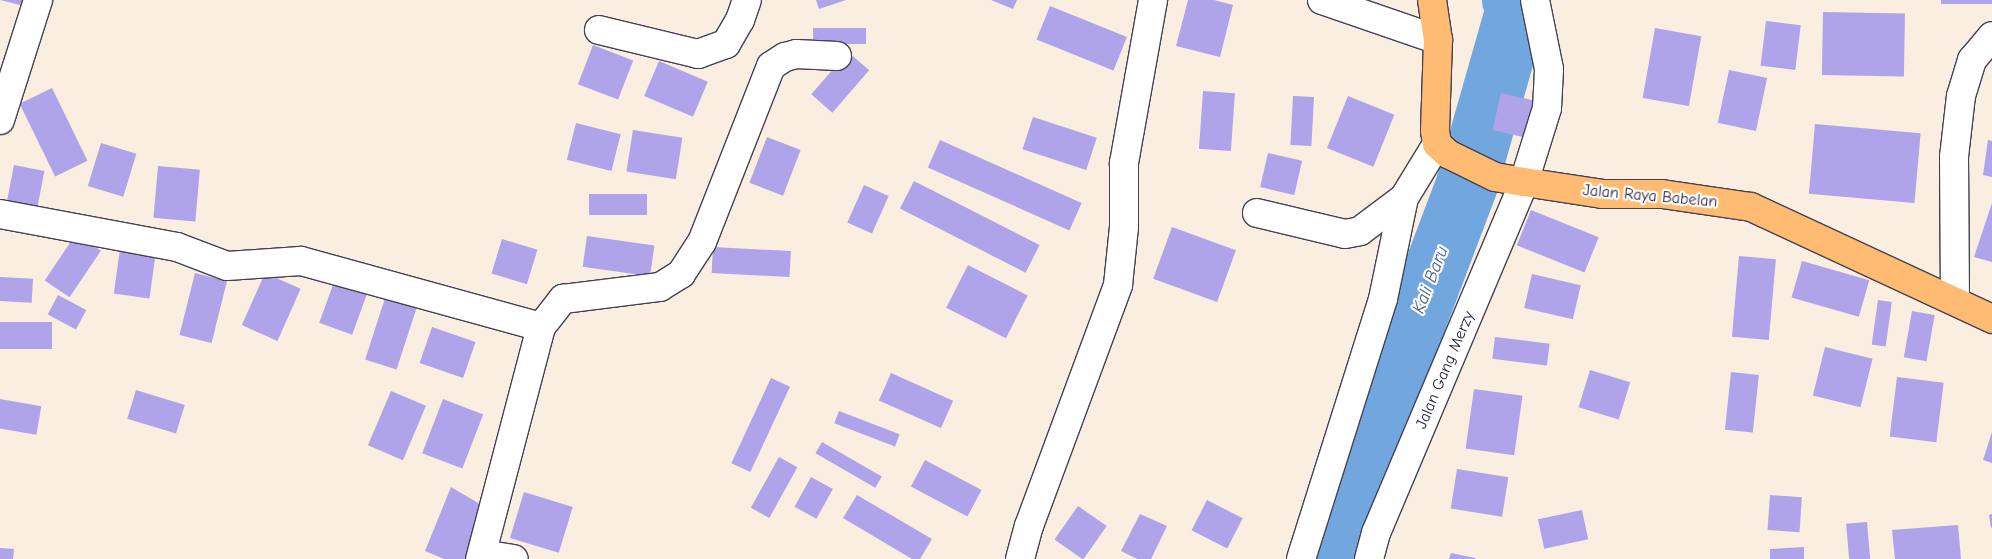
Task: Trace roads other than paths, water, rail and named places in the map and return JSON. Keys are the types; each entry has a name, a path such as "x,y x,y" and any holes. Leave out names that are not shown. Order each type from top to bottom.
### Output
{"main road":[{"path":"1432,0 1438,40 1443,149"},
{"name":"Jalan Raya Babelan","path":"1443,149 1495,177 1602,194 1662,194 1752,207 1955,300 1992,319"}],"street":[{"path":"0,120 38,0"},
{"path":"599,30 698,54 726,44 740,20 747,0"},
{"path":"1020,559 1029,526 1118,285 1124,227 1124,163 1153,0"},
{"path":"1322,0 1438,40"},
{"name":"Jalan Gang Merzy","path":"1369,559 1376,532 1524,182 1547,108 1549,69 1535,0"},
{"path":"1955,300 1954,157 1961,96 1972,60 1992,36"},
{"path":"514,559 481,556 541,327 563,299 660,288 681,274 702,242 772,66 785,57 796,54 837,56"},
{"path":"1257,213 1346,234 1360,232 1404,198 1443,149"},
{"path":"1302,559 1383,300 1404,198"},
{"path":"0,214 177,247 213,264 227,266 302,261 541,327"}],"waterway":[{"name":"Kali Baru","path":"1336,559 1358,473 1467,184 1517,9 1513,0"}]}
